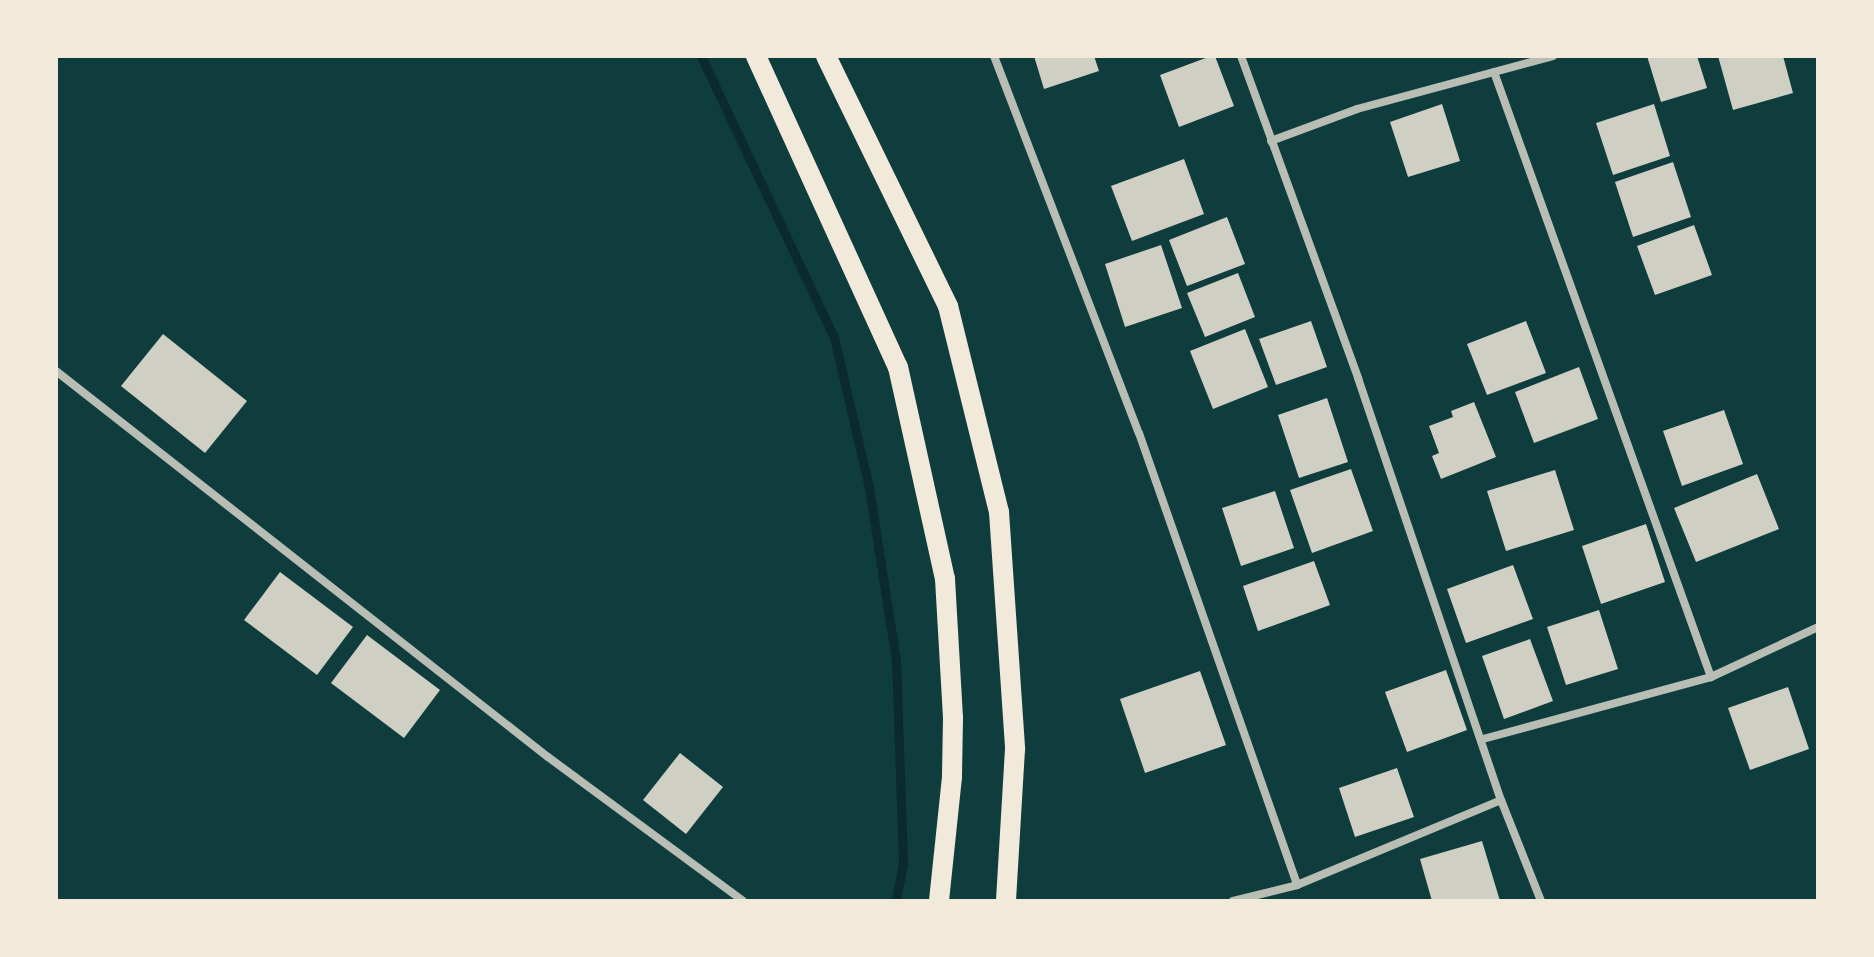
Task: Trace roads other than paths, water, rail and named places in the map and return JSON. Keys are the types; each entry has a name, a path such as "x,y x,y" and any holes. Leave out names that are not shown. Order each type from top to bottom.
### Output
{"highway":[{"path":"756,56 898,367 945,579 953,733 939,901"},
{"path":"832,58 948,306 999,512 1015,749 1006,901"}],"street":[{"path":"994,56 1139,433 1297,885"},
{"path":"1241,56 1358,378 1483,739 1501,800 1541,901"},
{"path":"1271,141 1357,109 1553,56"},
{"path":"1494,72 1711,677"},
{"path":"56,371 548,757 743,901"},
{"path":"1483,739 1711,677 1818,627"},
{"path":"1233,901 1297,885 1501,800"}],"waterway":[{"path":"701,56 834,337 869,488 896,660 903,864 896,901"}]}
